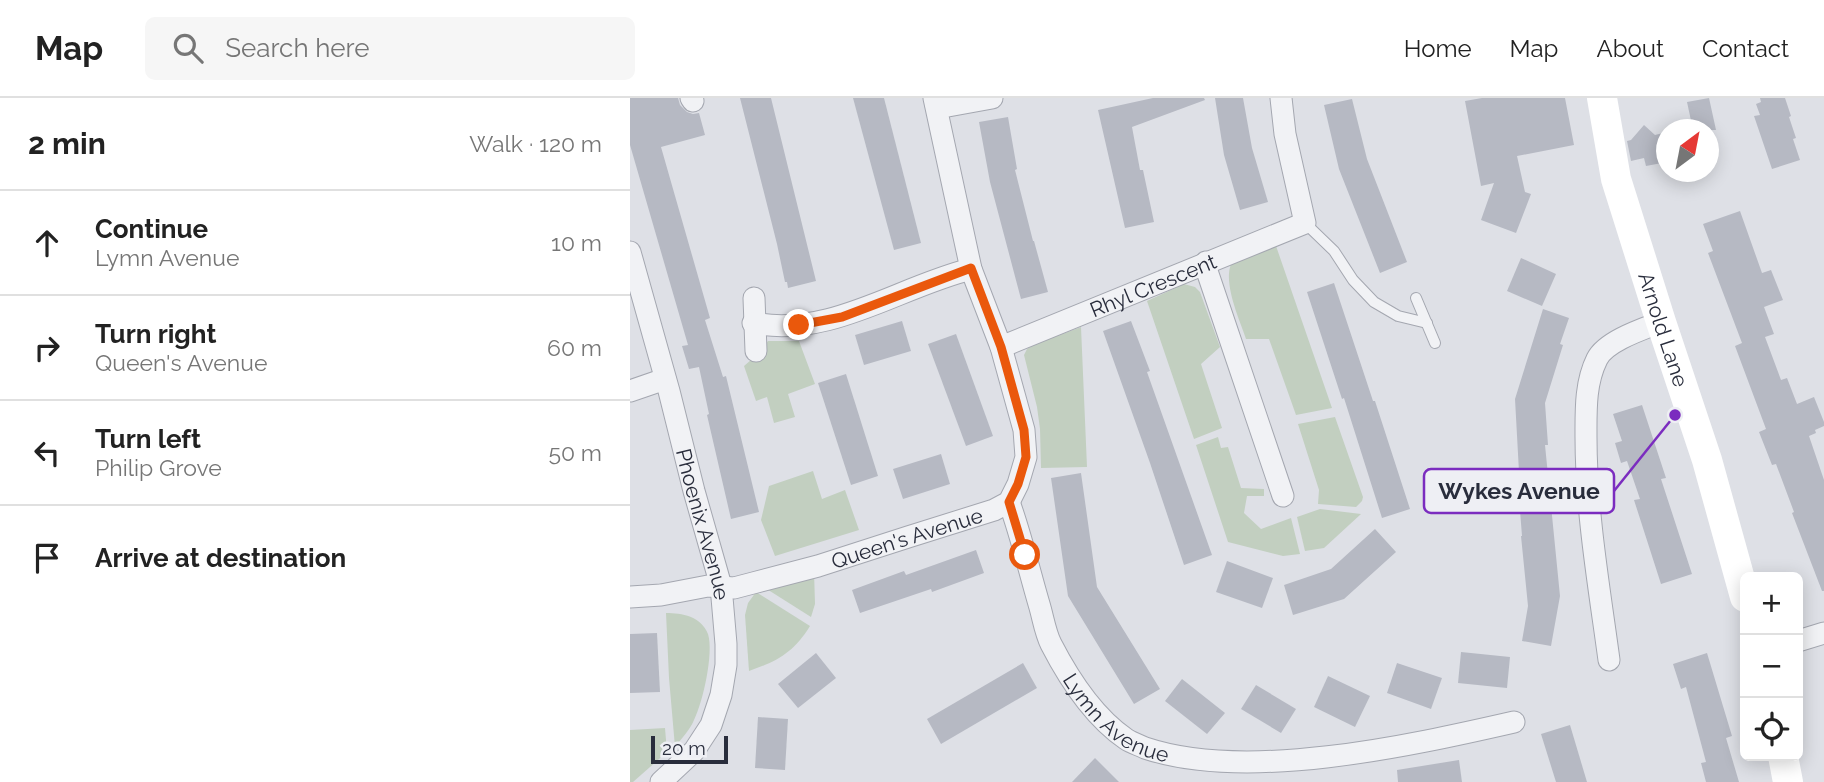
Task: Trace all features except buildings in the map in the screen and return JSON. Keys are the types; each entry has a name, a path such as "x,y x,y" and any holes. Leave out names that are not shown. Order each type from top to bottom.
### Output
{"street":[{"path":"935,102 948,106 992,98"},
{"path":"1281,98 1285,134 1305,223"},
{"name":"Arnold Lane","path":"1602,98 1615,179 1707,460 1740,579"},
{"name":"Queen's Avenue","path":"630,597 661,595 708,586 734,588 818,566 994,510 1009,502 1026,457 1024,430 1001,347 971,268 935,102"},
{"name":"Rhyl Crescent","path":"1001,347 1305,223"},
{"name":"Phoenix Avenue","path":"630,252 722,586 726,664 721,695 711,725 694,751 661,782"},
{"path":"1206,262 1283,496"},
{"path":"754,323 790,325 842,317 971,268"},
{"path":"754,298 756,351"},
{"path":"1609,660 1590,518 1586,400 1598,357 1612,343 1661,322"},
{"path":"630,391 665,379"},
{"name":"Lymn Avenue","path":"1009,502 1050,642 1068,673 1080,691 1111,725 1127,739 1162,756 1195,765 1235,769 1304,766 1388,752 1514,722"},
{"path":"1803,639 1824,633"},
{"path":"1784,761 1788,782"}],"lane":[{"path":"1305,223 1334,251 1353,281 1374,302 1398,316 1427,323"},
{"path":"1416,298 1435,343"}],"green space":[{"path":"1275,243 1332,408 1296,415 1269,339 1246,339 1239,320 1229,283 1232,263 1242,254"},
{"path":"1184,284 1195,287 1200,292 1220,347 1201,364 1222,428 1194,439 1147,301"},
{"path":"1081,327 1087,467 1041,468 1037,407 1024,355 1033,345"},
{"path":"768,341 799,341 815,384 788,394 795,417 774,423 767,397 756,401 744,366"},
{"path":"1335,417 1363,497 1356,507 1318,504 1319,490 1298,424"},
{"path":"1218,437 1221,448 1228,447 1241,488 1264,489 1264,496 1247,496 1244,513 1261,529 1291,518 1300,554 1283,556 1228,542 1196,445"},
{"path":"813,471 822,499 845,490 859,530 775,556 761,520 769,486"},
{"path":"1320,509 1361,514 1324,548 1305,551 1297,517"},
{"path":"814,572 815,604 811,617 762,586"},
{"path":"756,592 810,626 798,643 784,654 749,671 745,615 748,603"},
{"path":"666,613 684,615 701,623 708,634 710,653 701,702 688,731 675,747 669,678"},
{"path":"665,728 667,752 630,782 630,730"}],"place":[{"name":"Wykes Avenue","path":"1675,415"}],"route":[{"path":"799,325 842,317 971,268 1001,347 1024,430 1026,457 1009,502 1025,555"}]}
